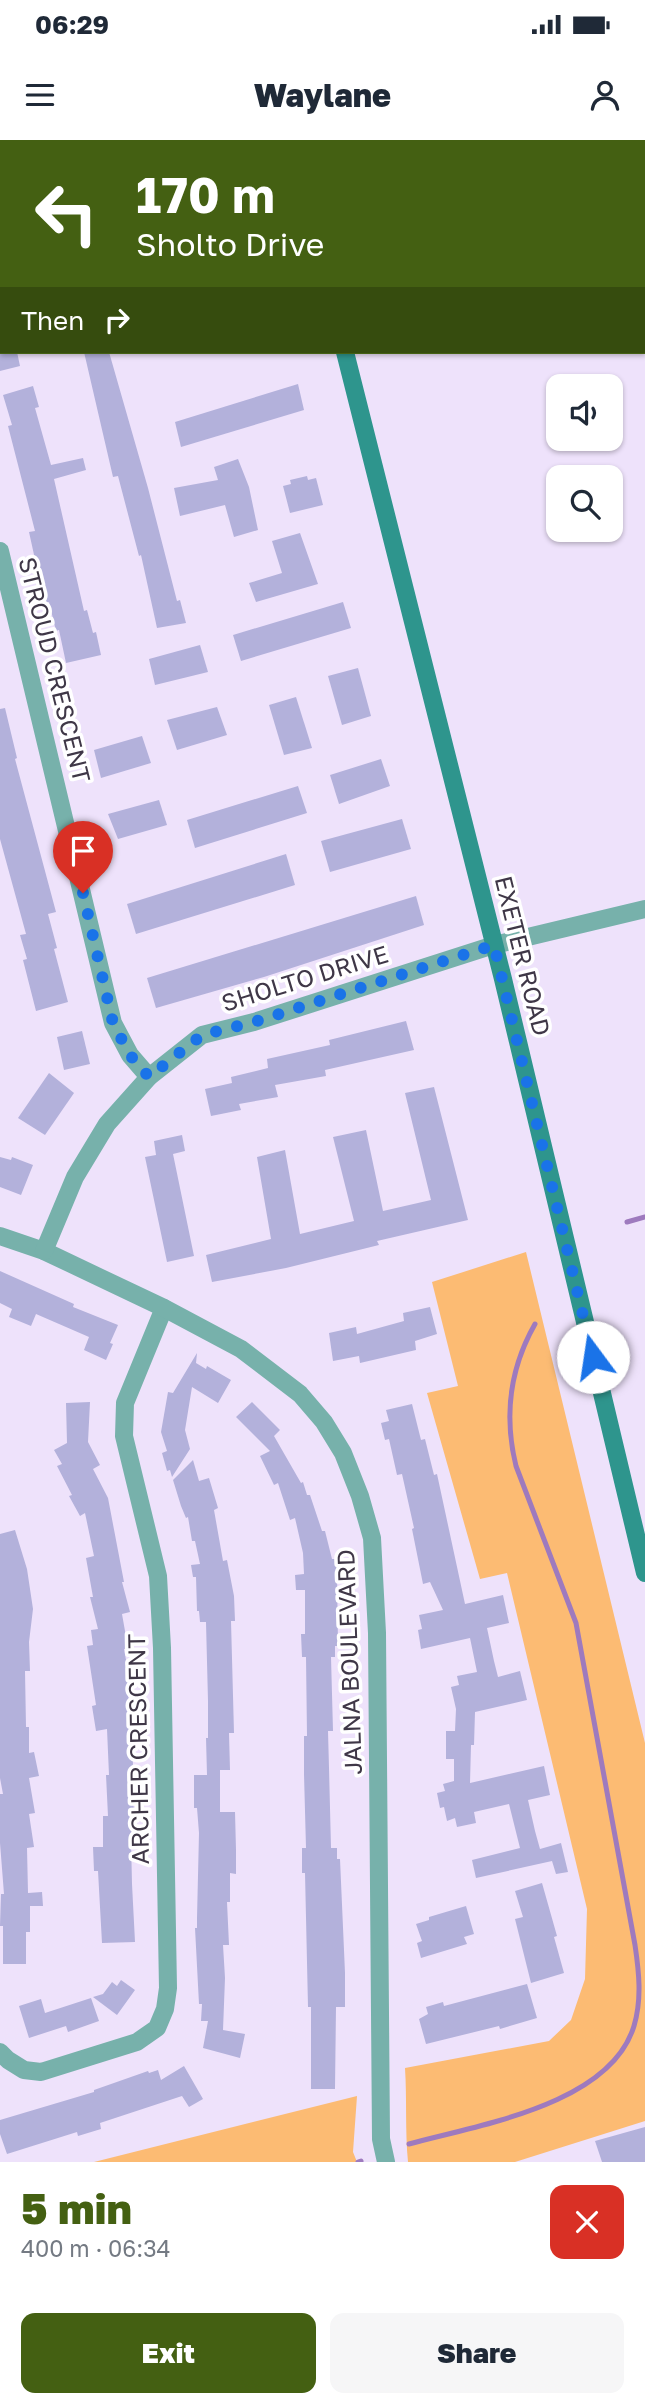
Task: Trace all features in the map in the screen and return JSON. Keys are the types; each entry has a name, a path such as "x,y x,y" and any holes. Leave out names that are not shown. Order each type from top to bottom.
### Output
{"main road":[{"name":"EXETER ROAD","path":"346,354 494,945 645,1573"}],"street":[{"name":"STROUD CRESCENT","path":"0,551 113,1023 130,1055 149,1077"},
{"name":"SHOLTO DRIVE","path":"44,1251 75,1177 107,1125 149,1077 202,1035 254,1022 494,945 645,909"},
{"name":"JALNA BOULEVARD","path":"0,1236 44,1251 164,1308 241,1349 300,1394 324,1422 343,1453 360,1496 372,1538 377,1633 381,2139 386,2162"},
{"name":"ARCHER CRESCENT","path":"0,2052 24,2070 41,2072 137,2042 157,2028 165,2009 168,1988 163,1675 158,1576 124,1436 125,1403 164,1308"}],"shaded area":[{"path":"526,1252 645,1743 645,2121 515,2162 408,2162 405,2068 549,2041 571,2020 585,1979 587,1909 507,1573 480,1579 427,1393 458,1386 432,1282"},
{"path":"357,2096 353,2152 357,2162 94,2162"}],"building":[{"path":"0,354 17,354 20,366 0,371"},
{"path":"84,354 110,354 177,601 180,600 186,623 157,628 141,555 139,556 118,476 113,477"},
{"path":"298,384 304,410 181,447 175,422"},
{"path":"33,386 39,407 35,408 51,465 83,458 86,470 54,479 84,611 87,610 93,633 96,632 101,655 66,663 59,630 56,631 49,602 46,603 42,591 29,532 35,531 8,426 12,425 3,395"},
{"path":"238,459 249,487 258,530 234,537 225,505 180,516 174,488 218,480 214,467"},
{"path":"307,476 308,480 316,478 323,505 290,513 283,486 291,484 290,480"},
{"path":"300,533 318,584 256,602 249,583 282,573 272,541"},
{"path":"343,602 351,628 241,661 233,635"},
{"path":"200,645 208,672 155,685 149,659"},
{"path":"358,668 371,716 342,725 328,676"},
{"path":"296,697 312,748 284,755 269,705"},
{"path":"217,707 227,735 177,750 167,720"},
{"path":"5,708 17,758 15,759 56,912 48,914 68,1002 36,1011 23,960 27,959 20,935 26,934 0,839 0,709"},
{"path":"142,736 151,763 101,778 94,750"},
{"path":"381,759 390,786 339,804 330,775"},
{"path":"298,786 307,813 195,848 187,820"},
{"path":"159,800 167,825 118,839 108,814"},
{"path":"402,819 411,849 330,872 321,841"},
{"path":"286,854 295,885 136,934 127,904"},
{"path":"416,896 424,925 264,977 156,1008 147,978"},
{"path":"406,1021 414,1050 325,1070 326,1076 275,1085 278,1097 239,1104 241,1110 211,1116 205,1089 232,1083 231,1077 268,1068 267,1059 330,1045 329,1040"},
{"path":"82,1031 90,1064 64,1070 57,1037"},
{"path":"49,1073 74,1093 45,1135 18,1118"},
{"path":"434,1087 468,1220 377,1241 379,1245 286,1268 212,1282 206,1255 271,1239 257,1157 285,1150 300,1234 354,1221 333,1137 366,1130 383,1211 431,1200 405,1093"},
{"path":"182,1135 185,1151 173,1154 194,1256 167,1262 145,1157 156,1155 154,1141"},
{"path":"0,1157 11,1160 12,1157 33,1165 21,1195 0,1187"},
{"path":"0,1271 74,1304 73,1307 118,1325 106,1360 84,1350 89,1337 36,1314 31,1326 9,1317 12,1309 0,1303"},
{"path":"430,1307 437,1334 415,1341 416,1350 360,1363 359,1356 333,1361 329,1333 356,1327 357,1334 404,1321 403,1313"},
{"path":"197,1353 196,1363 206,1369 207,1366 231,1380 218,1403 192,1387 185,1430 190,1449 172,1477 170,1470 167,1471 162,1453 167,1451 161,1432 168,1392 173,1393"},
{"path":"90,1402 88,1442 100,1465 93,1469 108,1498 122,1582 130,1612 122,1614 128,1648 124,1649 131,1687 127,1688 132,1720 131,1767 135,1828 132,1828 131,1840 135,1942 102,1943 98,1871 94,1871 93,1847 103,1847 103,1816 108,1816 106,1775 109,1775 107,1729 96,1731 92,1706 96,1705 87,1646 93,1645 91,1630 98,1629 90,1597 93,1597 86,1558 94,1556 85,1513 80,1516 69,1496 72,1495 57,1466 62,1464 54,1450 67,1443 66,1403"},
{"path":"252,1402 280,1430 274,1436 301,1483 303,1482 307,1495 310,1495 322,1531 325,1531 332,1559 336,1559 338,1646 335,1646 335,1657 331,1657 333,1731 328,1731 331,1848 337,1848 337,1859 340,1859 345,2007 336,2007 335,2089 311,2089 311,2007 308,2007 305,1873 302,1873 302,1848 306,1848 306,1657 302,1657 301,1634 305,1634 305,1590 296,1590 295,1575 304,1574 303,1553 295,1518 290,1520 278,1483 274,1485 260,1456 270,1451 236,1417"},
{"path":"412,1404 421,1440 425,1439 434,1475 437,1474 465,1604 503,1595 509,1623 487,1628 494,1661 498,1677 520,1671 527,1700 475,1712 470,1783 544,1766 550,1795 528,1800 535,1831 540,1849 561,1843 568,1872 556,1874 552,1861 476,1878 472,1860 520,1848 509,1804 474,1812 476,1823 457,1827 455,1818 447,1821 444,1807 440,1808 437,1793 445,1791 443,1784 454,1781 454,1759 446,1759 446,1731 455,1731 456,1709 451,1687 459,1685 457,1676 477,1672 470,1638 421,1649 418,1630 422,1629 419,1615 443,1610 430,1582 423,1584 402,1474 397,1475 389,1439 385,1440 381,1423 389,1421 386,1410"},
{"path":"193,1460 199,1481 209,1478 218,1508 214,1510 223,1561 227,1560 234,1596 235,1621 231,1621 234,1733 229,1733 230,1770 220,1770 220,1812 235,1812 236,1874 230,1873 230,1902 227,1902 229,1945 223,1945 223,2030 245,2034 240,2058 203,2048 208,2021 201,2021 202,2004 199,2004 195,1928 199,1833 197,1808 194,1808 194,1775 207,1775 206,1622 200,1622 197,1611 196,1577 193,1577 191,1565 200,1564 195,1541 192,1541 188,1517 186,1518 181,1506 173,1480"},
{"path":"15,1530 27,1569 33,1609 29,1642 30,1671 25,1671 26,1727 29,1727 29,1753 34,1752 39,1776 29,1778 35,1813 29,1814 34,1847 27,1848 28,1893 42,1892 43,1906 30,1906 30,1932 26,1932 26,1964 3,1964 3,1926 0,1926 1,1894 4,1894 0,1843 0,1794 3,1794 0,1778 0,1534"},
{"path":"542,1883 564,1973 531,1983 515,1919 523,1917 515,1891"},
{"path":"466,1906 474,1934 464,1937 467,1944 421,1958 417,1943 422,1941 416,1924 429,1920 429,1917"},
{"path":"121,1980 135,1990 117,2015 93,1997 103,1994 112,1982 117,1986"},
{"path":"527,1984 537,2018 500,2029 499,2026 426,2044 419,2019 428,2014 426,2007 443,2002 444,2006"},
{"path":"91,1998 99,2021 68,2032 66,2026 29,2038 19,2006 41,1999 45,2013"},
{"path":"184,2066 203,2099 189,2107 182,2096 100,2123 101,2129 78,2136 77,2132 7,2154 0,2134 0,2120 94,2092 148,2071 158,2070 161,2080"},
{"path":"645,2127 645,2162 602,2162 595,2141"}],"waterway":[{"path":"627,1222 645,1217"},
{"path":"409,2144 504,2119 538,2108 570,2093 598,2075 620,2053 634,2026 638,2006 639,1975 635,1945 576,1623 516,1466 512,1448 510,1411 515,1375 535,1324"}],"route":[{"path":"83,893 113,1023 130,1055 149,1077 202,1035 254,1022 494,945 593,1357"}]}
